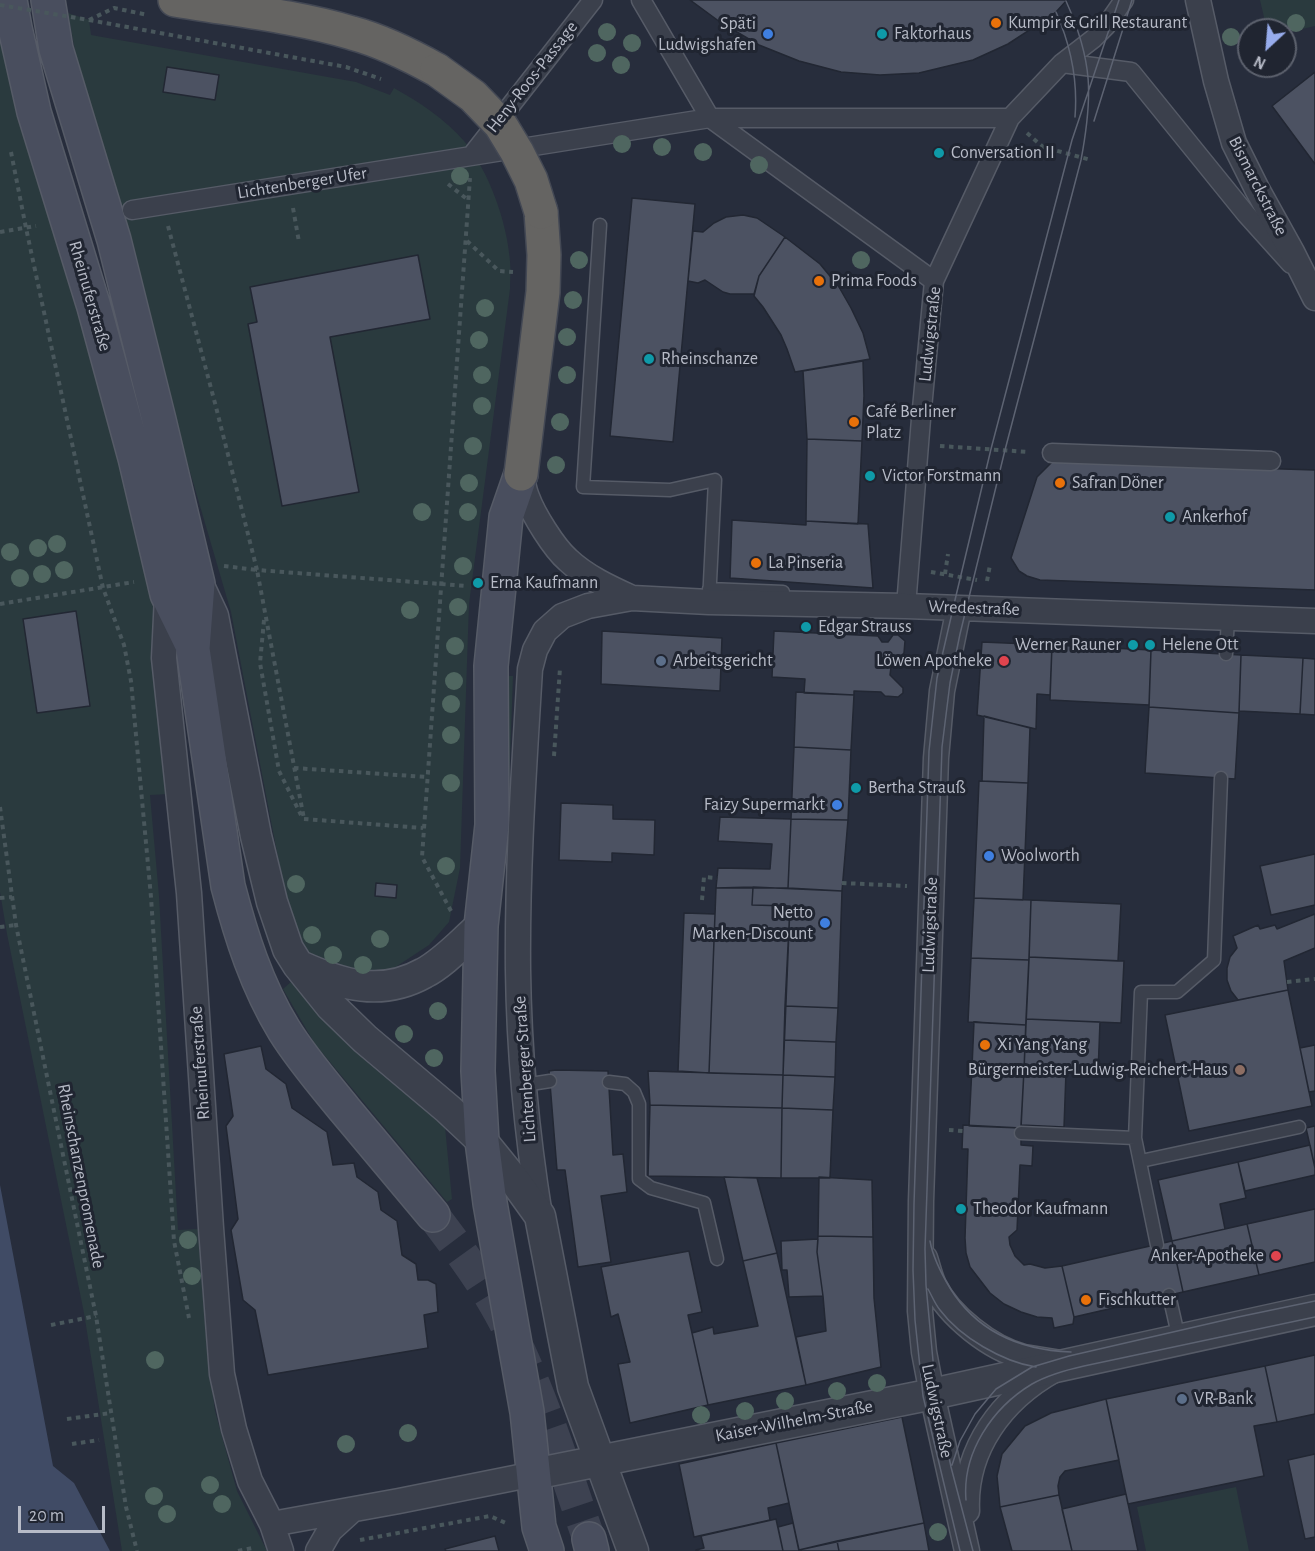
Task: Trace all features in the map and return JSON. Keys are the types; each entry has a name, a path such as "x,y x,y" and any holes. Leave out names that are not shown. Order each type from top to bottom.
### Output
{"highway":[{"path":"175,0 306,22 354,33 401,51 437,69 473,96 500,124 531,180 541,212 544,255 543,292 521,474"}],"main road":[{"name":"Rheinuferstraße","path":"10,0 34,112 94,307 135,458 167,594 193,649"},
{"name":"Rheinuferstraße","path":"48,0 56,49 114,240 159,420 210,575 193,649"},
{"path":"521,474 506,517 491,666 492,825 468,922 482,1141 490,1203 527,1412 539,1527 547,1551"},
{"path":"193,649 228,886 252,967 270,1005 300,1053 433,1215"}],"street":[{"name":"Heny-Roos-Passage","path":"472,155 593,0"},
{"path":"641,0 710,118 934,281"},
{"name":"Ludwigstraße","path":"906,598 934,281 1010,118 1062,63 1106,26 1124,0"},
{"name":"Bismarckstraße","path":"1198,0 1216,81 1234,142 1312,291"},
{"path":"1062,63 1131,72 1246,214 1312,291"},
{"name":"Lichtenberger Ufer","path":"132,210 710,118 1010,118"},
{"path":"1052,453 1271,461"},
{"name":"Wredestraße","path":"521,474 532,508 567,560 603,585 632,598"},
{"name":"Rheinuferstraße","path":"210,575 213,616 256,836 272,902 288,949 331,1006 365,1040 448,1109 482,1141 540,1216"},
{"name":"Rheinuferstraße","path":"167,594 164,658 189,893 222,1374 234,1429 250,1481 272,1524 270,1549"},
{"name":"Wredestraße","path":"530,669 535,650 546,631 562,616 588,606 632,598 709,596 906,598 958,608 1315,621"},
{"name":"Ludwigstraße","path":"958,608 938,724 920,1245 920,1311 924,1352 932,1394 966,1545"},
{"name":"Lichtenberger Straße","path":"530,669 518,908 520,1025 532,1164 573,1387 633,1551"},
{"path":"298,965 348,984 374,987 400,984 425,973 444,959 468,922"},
{"name":"Ludwigstraße","path":"920,1245 934,1285 964,1324 993,1344 1022,1356 1067,1364"},
{"name":"Kaiser-Wilhelm-Straße","path":"272,1524 932,1394 1315,1310"},
{"name":"Ludwigstraße","path":"966,1545 968,1530 966,1495 975,1454 1005,1408 1042,1377 1067,1364"},
{"path":"319,1549 330,1530 352,1510"}],"lane":[{"path":"600,225 583,487 670,490 715,480 709,596"},
{"path":"1226,654 1228,618"},
{"path":"1157,1245 1135,1138 1141,992 1177,992 1214,960 1221,778"},
{"path":"524,1085 550,1081"},
{"path":"609,1082 625,1084 634,1092 639,1104 639,1179 651,1188 704,1203 717,1259"},
{"path":"1141,1161 1299,1127"},
{"path":"1021,1133 1135,1138"},
{"path":"1170,1295 1179,1339"}],"path":[{"path":"0,5 346,67 391,83"},
{"path":"1010,118 1043,147 1091,160"},
{"path":"11,148 103,588 124,645 131,681 151,897 174,1241 189,1321"},
{"path":"468,922 422,857 472,155"},
{"path":"289,185 299,242"},
{"path":"163,205 257,570 304,819"},
{"path":"0,232 26,228"},
{"path":"466,240 499,271 515,272"},
{"path":"919,444 1052,453"},
{"path":"945,574 948,554"},
{"path":"985,589 990,565"},
{"path":"909,569 987,581"},
{"path":"210,575 257,570 471,586"},
{"path":"0,604 103,588"},
{"path":"265,613 260,663 279,771 304,819"},
{"path":"554,759 560,670"},
{"path":"294,768 427,777"},
{"name":"Rheinschanzenpromenade","path":"0,807 16,925 96,1316 126,1507 137,1551"},
{"path":"304,819 423,828"},
{"path":"702,900 704,878 717,878"},
{"path":"842,883 932,887"},
{"path":"0,898 12,897"},
{"path":"0,927 16,925"},
{"path":"1287,982 1315,979"},
{"path":"51,1325 96,1316"},
{"path":"67,1419 111,1413"},
{"path":"72,1444 99,1440"},
{"path":"319,1549 490,1516 506,1522 511,1528"},
{"path":"238,1551 270,1549"}],"shaded area":[{"path":"1260,0 1315,0 1315,26 1297,30 1297,18 1264,18"},
{"path":"0,9 154,593 154,653 169,794 150,795 159,896 178,1230 198,1229 207,1350 215,1411 237,1491 267,1551 122,1551 84,1313 7,934 0,892"},
{"path":"68,13 89,20 91,35 356,82 390,95 394,88 449,125 464,141 489,182 501,214 508,246 510,289 469,604 460,868 449,922 429,945 388,972 344,973 312,960 298,941 289,915 231,612 89,126"},
{"path":"504,676 513,676 509,788 499,788"},
{"path":"291,982 367,1062 445,1127 452,1199 447,1202 315,1044 283,989"},
{"path":"1236,1487 1249,1551 1146,1551 1137,1507"}],"water":[{"path":"0,1185 53,1466 74,1483 110,1551 0,1551"}],"building":[{"name":"Faktorhaus","path":"690,0 1067,0 1056,12 1008,44 973,60 919,73 880,75 841,72 799,61 759,45 720,22"},
{"path":"167,67 219,75 215,100 163,92"},
{"path":"1315,72 1315,164 1272,106"},
{"name":"Rheinschanze","path":"632,198 695,204 673,442 610,436"},
{"path":"743,215 757,218 785,237 759,276 754,294 730,294 705,280 698,283 688,281 693,231 703,232 726,217"},
{"path":"785,237 820,264 839,287 863,333 870,359 795,372 781,335 754,296 759,276"},
{"path":"418,255 430,319 330,337 359,492 282,506 248,324 257,322 250,287"},
{"path":"863,361 862,441 807,439 803,371"},
{"path":"807,439 862,441 858,524 806,521"},
{"name":"Ankerhof","path":"1052,462 1315,470 1315,590 1040,580 1027,576 1019,571 1011,558 1037,477"},
{"path":"732,520 806,525 806,521 868,524 873,588 730,578"},
{"path":"76,611 90,706 37,713 23,619"},
{"name":"Arbeitsgericht","path":"602,631 722,638 720,691 601,684"},
{"path":"774,631 878,636 882,642 888,642 893,635 898,635 905,641 904,653 891,667 890,675 903,688 903,693 898,697 885,696 881,692 854,691 854,695 804,693 805,679 772,677"},
{"path":"982,642 1052,645 1050,695 1037,694 1036,729 977,715"},
{"path":"1052,645 1151,650 1149,705 1050,700"},
{"path":"1151,650 1241,655 1239,713 1149,707"},
{"path":"1241,655 1303,658 1300,714 1239,711"},
{"path":"1303,658 1315,659 1315,715 1300,714"},
{"path":"796,692 854,695 851,750 794,747"},
{"path":"1149,707 1239,713 1235,779 1145,773"},
{"path":"984,716 1030,728 1028,783 982,781"},
{"path":"794,747 851,750 848,820 791,819"},
{"path":"979,781 1028,783 1023,900 974,898"},
{"path":"561,803 613,805 613,819 655,820 654,855 612,853 612,862 559,860"},
{"path":"720,817 791,819 788,888 716,888 718,868 770,869 772,844 718,841"},
{"path":"791,819 848,820 842,891 788,888"},
{"path":"1315,854 1315,905 1271,915 1260,866"},
{"path":"376,883 397,885 396,898 375,896"},
{"path":"753,887 842,891 838,1008 785,1006 790,906 752,905"},
{"path":"753,887 752,905 790,906 783,1075 709,1073 716,888"},
{"path":"974,898 1031,900 1029,960 971,958"},
{"path":"1031,900 1121,904 1118,961 1029,957"},
{"path":"684,913 715,914 709,1073 678,1071"},
{"path":"1315,914 1315,948 1284,961 1288,990 1238,1000 1227,980 1230,957 1237,948 1233,936 1258,925 1260,929 1275,925 1277,929"},
{"path":"1029,957 1124,961 1121,1023 1026,1019"},
{"path":"971,958 1029,960 1026,1025 968,1022"},
{"name":"Bürgermeister-Ludwig-Reichert-Haus","path":"1288,990 1312,1106 1189,1131 1165,1015"},
{"path":"785,1006 838,1008 836,1042 784,1040"},
{"path":"1026,1019 1100,1022 1098,1073 1024,1070"},
{"path":"974,1022 1026,1025 1024,1070 972,1067"},
{"path":"784,1040 836,1042 835,1077 783,1075"},
{"path":"1315,1045 1315,1091 1309,1092 1300,1048"},
{"path":"261,1046 266,1069 286,1084 292,1108 327,1132 333,1165 354,1163 357,1177 378,1192 381,1210 397,1221 402,1255 416,1264 418,1280 428,1280 436,1284 438,1312 424,1315 428,1348 268,1375 255,1310 243,1300 231,1230 238,1219 226,1126 233,1116 224,1054"},
{"path":"972,1067 1024,1070 1021,1128 969,1126"},
{"path":"1024,1070 1066,1072 1064,1127 1021,1125"},
{"path":"549,1071 608,1071 613,1155 623,1154 627,1192 601,1196 611,1262 578,1267 565,1170 557,1170"},
{"path":"648,1071 783,1075 782,1108 650,1105"},
{"path":"783,1075 835,1077 833,1110 782,1108"},
{"path":"650,1105 782,1108 781,1178 648,1176"},
{"path":"782,1108 833,1110 830,1178 781,1178"},
{"path":"963,1125 1021,1128 1021,1145 1033,1146 1032,1166 1020,1165 1017,1230 1009,1237 1010,1245 1015,1256 1024,1265 1030,1264 1045,1268 1062,1266 1074,1317 1073,1324 1054,1328 1052,1318 1037,1317 1004,1304 990,1293 970,1267 965,1238 968,1149 962,1149"},
{"path":"1315,1126 1315,1168 1306,1128"},
{"path":"1310,1145 1315,1175 1245,1191 1238,1162"},
{"path":"1238,1162 1246,1198 1220,1204 1225,1229 1172,1241 1158,1180"},
{"path":"724,1177 757,1178 777,1253 743,1261"},
{"path":"819,1177 872,1180 873,1237 818,1236"},
{"path":"1315,1209 1315,1262 1259,1275 1247,1224"},
{"path":"1247,1224 1259,1275 1183,1292 1172,1241"},
{"path":"818,1236 873,1237 874,1298 881,1367 806,1385 796,1337 826,1331 817,1252"},
{"path":"818,1239 817,1252 823,1296 789,1297 787,1270 782,1270 781,1241"},
{"path":"1172,1241 1183,1292 1074,1317 1062,1266"},
{"path":"689,1251 702,1312 688,1315 708,1405 630,1423 618,1364 630,1362 618,1314 611,1317 601,1267"},
{"path":"777,1253 806,1385 708,1405 692,1333 713,1327 714,1334 758,1326 743,1261"},
{"path":"1315,1355 1315,1414 1277,1422 1265,1366"},
{"path":"1265,1366 1277,1422 1254,1426 1264,1476 1128,1504 1106,1399"},
{"path":"1106,1399 1119,1460 1065,1471 1060,1477 1059,1495 1000,1507 997,1476 1002,1454 1025,1426 1051,1413"},
{"path":"902,1417 924,1523 799,1550 776,1443"},
{"path":"776,1443 789,1503 768,1508 770,1520 694,1537 679,1464"},
{"path":"1315,1454 1315,1537 1305,1539 1288,1460"},
{"path":"1126,1494 1138,1551 1072,1551 1062,1509"},
{"path":"1059,1495 1072,1551 1012,1551 1000,1507"},
{"path":"776,1519 783,1551 696,1551 704,1548 701,1536"},
{"path":"793,1523 799,1551 783,1551 778,1527"},
{"path":"924,1523 929,1551 839,1551 837,1541"},
{"path":"495,1536 499,1551 446,1551 445,1549"},
{"path":"837,1541 839,1551 799,1551 799,1550"}],"tunnel":[{"path":"433,1215 485,1287 514,1340 549,1424 589,1539"}],"tram line":[{"path":"960,1551 923,1396 915,1320 913,1270 929,751 937,678 991,449 1072,140 1119,0"},
{"path":"1094,121 1132,0"},
{"path":"973,1551 951,1467 936,1393 926,1285 925,1249 942,747 950,683 960,634 1085,137 1089,97 1086,61 1075,22 1066,1"},
{"path":"1056,12 1072,63 1075,117"},
{"path":"930,1241 938,1265 950,1288 973,1316 1002,1336 1017,1342 1034,1347 1071,1352"},
{"path":"928,1289 938,1308 970,1339 1010,1360 1036,1367"},
{"path":"952,1465 960,1441 975,1414 996,1389 1032,1367 1069,1356 1315,1301"},
{"path":"966,1500 969,1465 982,1433 1004,1406 1032,1384 1057,1373 1077,1368 1315,1317"}],"place":[{"name":"Kumpir & Grill Restaurant","path":"996,23"},
{"name":"Späti Ludwigshafen","path":"768,34"},
{"name":"Faktorhaus","path":"882,34"},
{"name":"Conversation II","path":"939,153"},
{"name":"Prima Foods","path":"819,281"},
{"name":"Rheinschanze","path":"649,359"},
{"name":"Café Berliner Platz","path":"854,422"},
{"name":"Victor Forstmann","path":"870,476"},
{"name":"Safran Döner","path":"1060,483"},
{"name":"Ankerhof","path":"1170,517"},
{"name":"La Pinseria","path":"756,563"},
{"name":"Erna Kaufmann","path":"478,583"},
{"name":"Edgar Strauss","path":"806,627"},
{"name":"Werner Rauner","path":"1133,645"},
{"name":"Helene Ott","path":"1150,645"},
{"name":"Arbeitsgericht","path":"661,661"},
{"name":"Löwen Apotheke","path":"1004,661"},
{"name":"Bertha Strauß","path":"856,788"},
{"name":"Faizy Supermarkt","path":"837,805"},
{"name":"Woolworth","path":"989,856"},
{"name":"Netto Marken-Discount","path":"825,923"},
{"name":"Xi Yang Yang","path":"985,1045"},
{"name":"Bürgermeister-Ludwig-Reichert-Haus","path":"1240,1070"},
{"name":"Theodor Kaufmann","path":"961,1209"},
{"name":"Anker-Apotheke","path":"1276,1256"},
{"name":"Fischkutter","path":"1086,1300"},
{"name":"VR-Bank","path":"1182,1399"}]}
